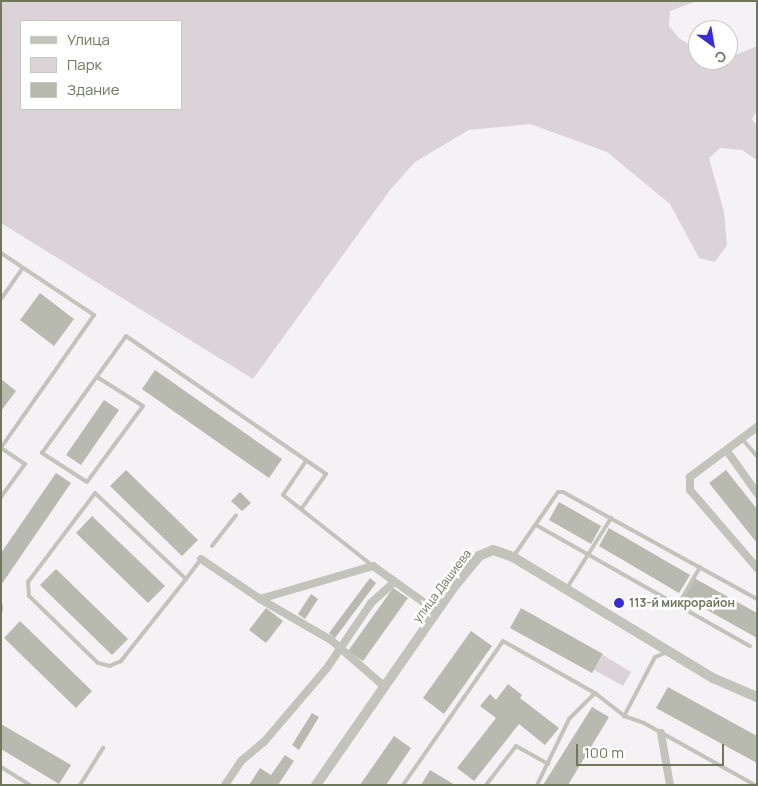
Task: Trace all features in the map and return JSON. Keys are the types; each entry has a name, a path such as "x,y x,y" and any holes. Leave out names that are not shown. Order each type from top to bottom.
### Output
{"street":[{"path":"757,427 690,477 690,490 757,568"},
{"path":"727,451 757,493"},
{"name":"улица Дашиева","path":"316,785 384,686 479,556 493,550 513,557 567,588 667,652 719,682 757,697"},
{"path":"201,559 260,599 339,647 384,686"},
{"path":"260,599 373,566 437,612"},
{"path":"225,785 241,761 264,742 327,668 339,647 371,603 394,582"},
{"path":"661,733 670,785"}],"lane":[{"path":"1,253 94,315 1,448 25,464 1,497"},
{"path":"1,298 23,268"},
{"path":"97,377 143,406 87,482 42,452 126,336 326,474 302,508"},
{"path":"740,438 757,456"},
{"path":"306,461 283,495 302,508 373,566"},
{"path":"513,557 558,492 611,518 757,599"},
{"path":"186,579 95,493 28,582 29,596 98,663 110,666 121,661 186,579 201,559"},
{"path":"212,546 236,515"},
{"path":"567,588 611,518"},
{"path":"536,525 750,646"},
{"path":"678,605 700,567"},
{"path":"403,785 503,640 595,693 624,716 661,733 755,785"},
{"path":"624,716 655,657 667,652"},
{"path":"536,785 569,720 595,693"},
{"path":"486,785 516,746 548,764"},
{"path":"80,785 103,748"},
{"path":"1,767 30,785"}],"green space":[{"path":"1,1 697,1 670,11 669,26 679,38 688,44 688,70 738,70 738,54 757,46 757,111 752,119 757,126 757,160 742,150 720,148 709,158 724,212 727,245 715,262 699,258 670,204 607,152 530,124 469,130 415,162 390,190 253,379 1,223"},
{"path":"603,655 631,672 623,686 594,670"}],"building":[{"path":"40,293 74,319 54,346 20,320"},
{"path":"155,370 282,459 269,478 142,389"},
{"path":"1,379 16,391 1,411"},
{"path":"104,400 119,410 81,465 66,455"},
{"path":"126,470 198,540 182,556 110,486"},
{"path":"726,470 757,509 757,543 709,483"},
{"path":"56,473 71,483 1,585 1,553"},
{"path":"240,492 251,503 242,511 231,501"},
{"path":"559,502 601,526 591,544 549,520"},
{"path":"92,516 165,586 148,603 76,533"},
{"path":"609,528 690,575 679,593 599,546"},
{"path":"56,569 128,639 112,655 40,585"},
{"path":"370,578 376,583 335,638 329,633"},
{"path":"694,578 757,613 757,638 684,597"},
{"path":"393,588 408,598 363,661 348,651"},
{"path":"311,594 318,599 305,619 298,614"},
{"path":"266,608 283,621 266,643 249,630"},
{"path":"521,608 603,654 592,673 510,628"},
{"path":"20,621 92,691 76,708 4,638"},
{"path":"471,631 492,646 444,714 423,698"},
{"path":"508,684 522,695 520,698 559,728 545,745 519,724 474,781 457,768 496,718 480,706 490,694 496,700"},
{"path":"668,687 757,736 757,763 656,708"},
{"path":"592,707 609,717 568,785 543,785"},
{"path":"312,713 319,717 299,750 292,745"},
{"path":"1,724 71,765 59,784 1,749"},
{"path":"394,736 411,748 386,785 360,785"},
{"path":"285,755 294,761 278,785 249,785 260,768 271,775"},
{"path":"430,770 455,785 421,785"}],"place":[{"name":"113-й микрорайон","path":"619,603"}]}
